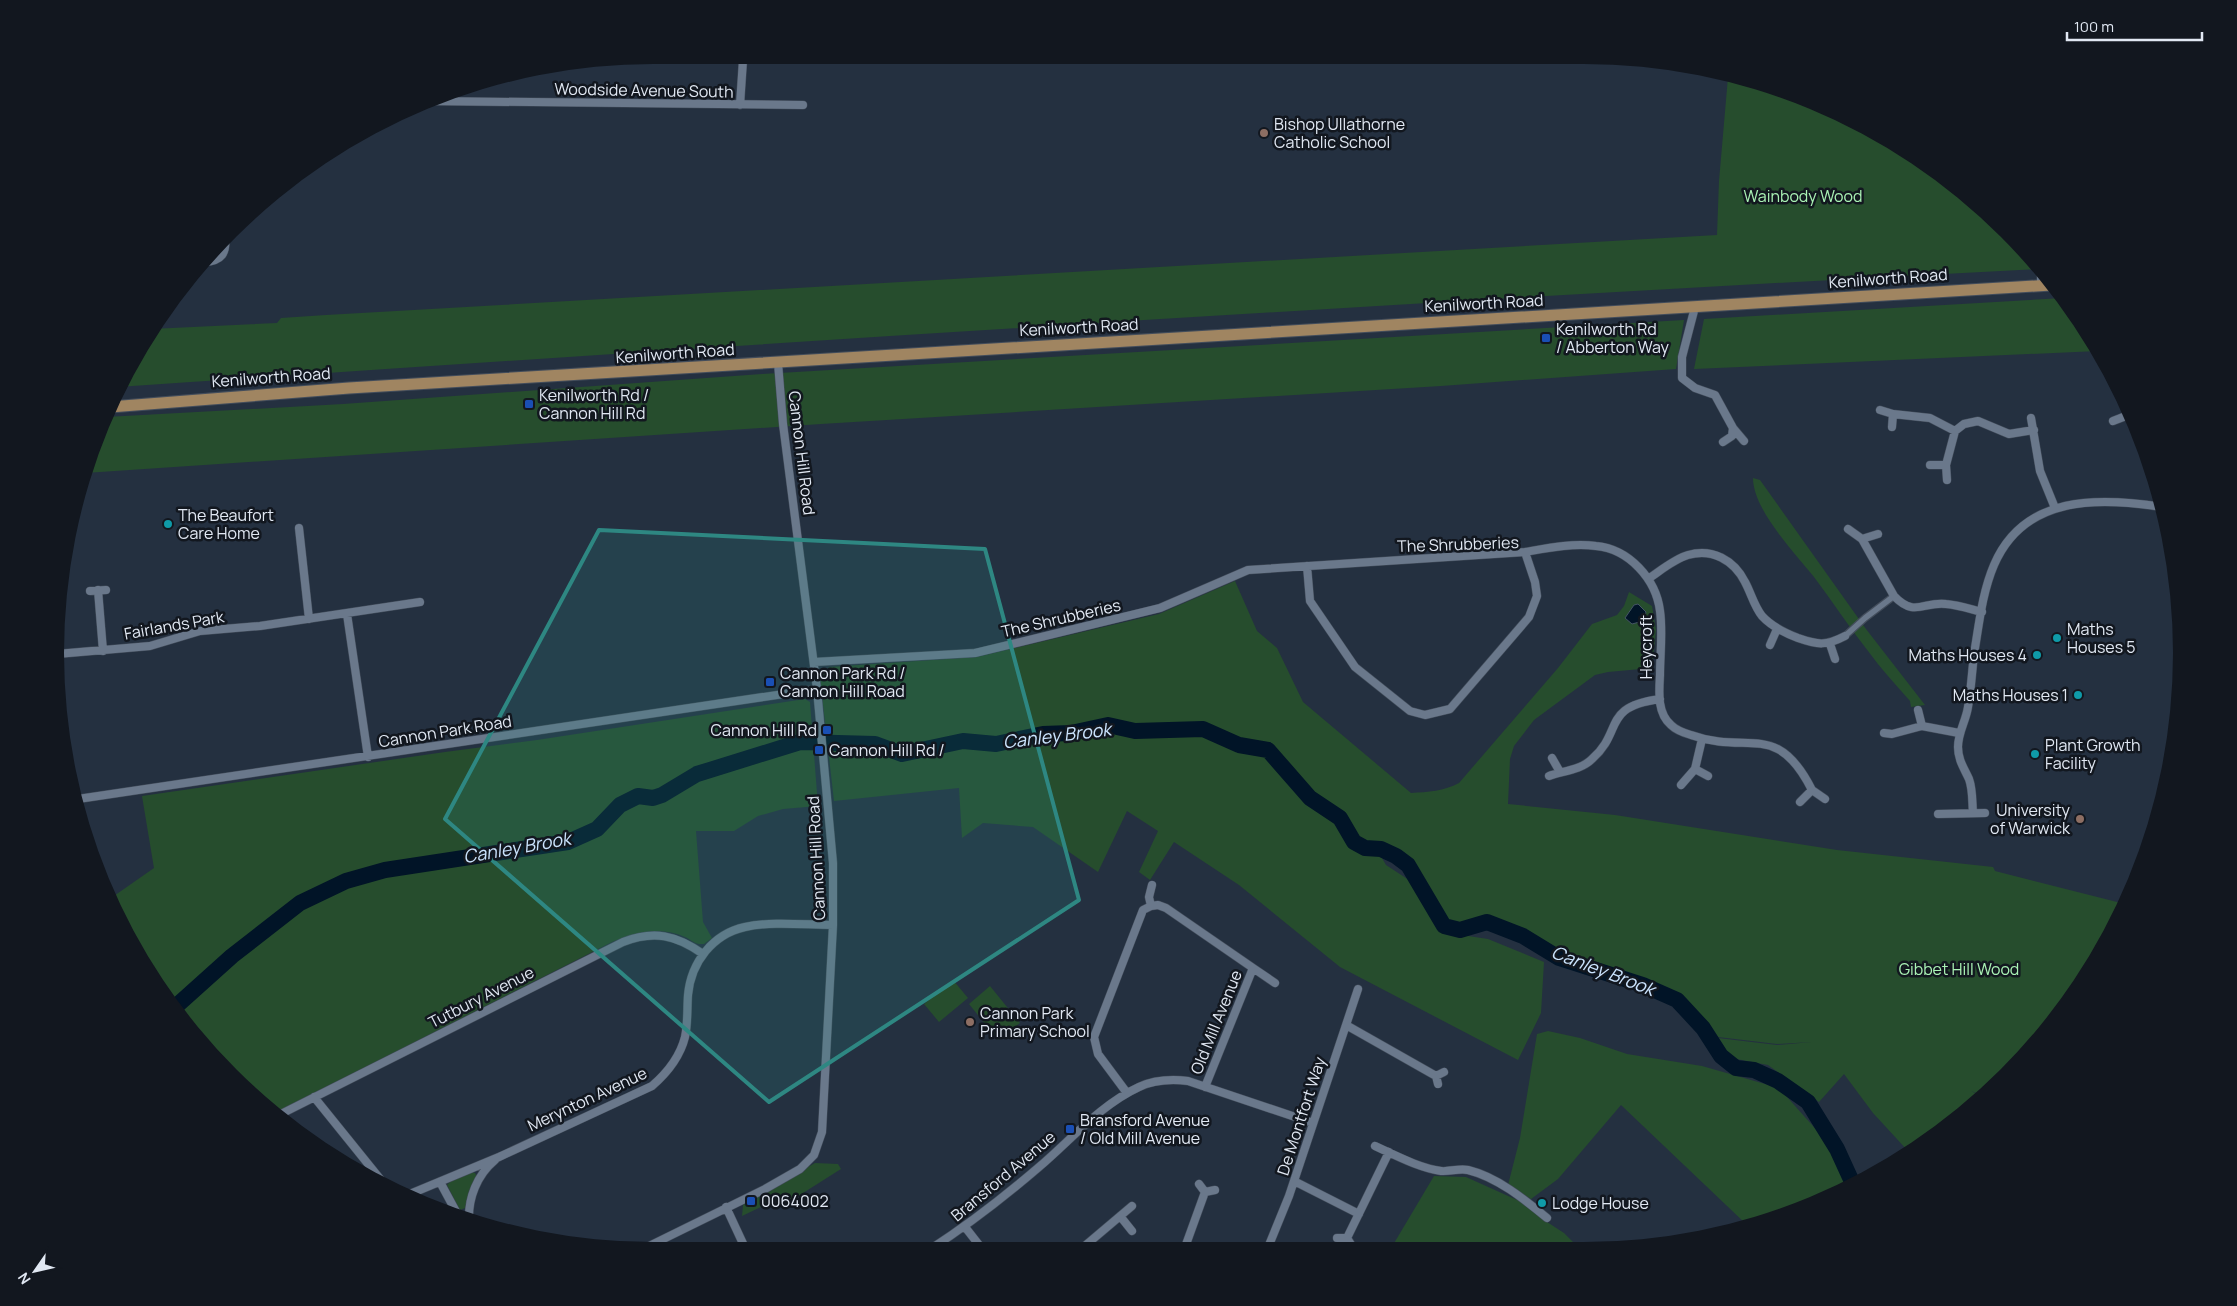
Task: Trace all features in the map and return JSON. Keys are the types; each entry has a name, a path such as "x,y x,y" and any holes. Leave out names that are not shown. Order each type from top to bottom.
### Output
{"main road":[{"name":"Kenilworth Road","path":"119,406 349,388 2044,285"}],"street":[{"path":"740,105 743,64"},
{"name":"Woodside Avenue South","path":"448,101 803,105"},
{"path":"213,261 222,256 226,247"},
{"path":"1695,307 1682,357 1682,378 1695,388 1715,395 1733,428 1744,442"},
{"name":"Cannon Hill Road","path":"657,1242 772,1185 800,1169 814,1155 820,1141 833,925 833,863 817,689 783,424 778,363"},
{"path":"1880,410 1893,414 1930,418 1955,431"},
{"path":"1892,427 1893,414"},
{"path":"2113,420 2123,416"},
{"path":"2032,418 2040,471 2055,508"},
{"path":"1947,480 1946,465 1955,431 1964,424 1974,421 2009,434 2034,430"},
{"path":"1723,442 1732,436 1733,428"},
{"path":"1930,465 1946,465"},
{"path":"1972,813 1971,789 1959,754 1959,733 1968,709 1969,686 1989,578 2004,548 2014,534 2030,521 2055,508 2091,501 2155,506"},
{"path":"299,528 309,619"},
{"path":"1848,529 1862,539 1894,596 1901,603 1916,608 1945,603 1982,612"},
{"path":"1862,539 1878,534"},
{"name":"Heycroft","path":"1525,552 1564,546 1597,546 1614,550 1638,566 1656,594 1660,609 1660,699 1662,711 1671,725 1702,739 1773,746 1796,762 1812,790 1825,799"},
{"name":"The Shrubberies","path":"814,662 975,653 1160,608 1248,570 1307,566 1525,552 1535,582 1537,596 1529,617 1450,709 1425,715 1410,711 1355,667 1310,602 1307,566"},
{"path":"1648,579 1687,555 1703,552 1717,555 1730,562 1738,570 1763,616 1777,629 1814,643 1830,644 1845,636 1894,596"},
{"name":"Fairlands Park","path":"98,590 103,650"},
{"name":"Fairlands Park","path":"64,653 150,646 200,631 260,626 420,602"},
{"path":"347,614 368,757"},
{"path":"1770,645 1777,629"},
{"path":"1830,644 1835,659"},
{"name":"Cannon Park Road","path":"82,798 817,689"},
{"path":"1549,776 1580,767 1591,760 1606,740 1618,716 1628,708 1643,702 1660,699"},
{"path":"1918,710 1922,726"},
{"path":"1884,733 1892,734 1922,726 1959,733"},
{"path":"1681,784 1695,770 1702,739"},
{"path":"1552,758 1560,772"},
{"path":"1695,770 1708,776"},
{"path":"1800,802 1812,790"},
{"path":"1938,814 1985,813"},
{"path":"1127,1093 1098,1054 1094,1037 1143,910 1151,906 1149,897 1152,885"},
{"name":"Old Mill Avenue","path":"1151,906 1158,905 1166,908 1275,983"},
{"name":"Merynton Avenue","path":"416,1192 499,1157 641,1093 658,1082 675,1061 682,1045 686,1028 690,981 702,954 724,936 746,927 833,925"},
{"name":"Tutbury Avenue","path":"284,1112 623,942 640,937 670,937 685,941 702,954"},
{"name":"Old Mill Avenue","path":"1206,1087 1252,968"},
{"name":"De Montfort Way","path":"1270,1242 1294,1181 1358,989"},
{"path":"1346,1025 1436,1076 1438,1084"},
{"path":"1436,1076 1444,1072"},
{"name":"Bransford Avenue","path":"942,1242 965,1227 1039,1167 1091,1119 1127,1093 1146,1084 1166,1080 1188,1081 1313,1123"},
{"path":"314,1097 374,1172"},
{"path":"1375,1146 1429,1169 1442,1172 1466,1169 1496,1182 1527,1202 1547,1218"},
{"path":"1347,1238 1388,1152"},
{"path":"469,1213 470,1204 477,1183 488,1167 499,1157"},
{"path":"1496,1182 1500,1174"},
{"path":"1294,1181 1359,1214"},
{"path":"440,1182 453,1207"},
{"path":"1199,1184 1206,1192"},
{"path":"1206,1192 1215,1190"},
{"path":"1187,1242 1206,1192"},
{"path":"1089,1242 1132,1206"},
{"path":"726,1207 742,1242"},
{"path":"1120,1216 1132,1230"},
{"path":"965,1227 977,1242"},
{"path":"1337,1238 1347,1238"},
{"path":"1347,1238 1350,1242"}],"highlighted area":[{"path":"599,530 985,549 1079,900 769,1102 445,819"}],"green space":[{"name":"Wainbody Wood","path":"1728,82 1773,95 1809,109 1879,143 1911,163 1973,210 2001,236 2031,269 1078,324 128,386 161,329 277,323 281,318 326,315 1717,235 1719,181"},
{"path":"2054,299 2090,351 1694,369 1704,319"},
{"path":"1684,320 1676,369 1441,386 821,424 92,473 114,417 343,404 762,374"},
{"path":"1753,478 1760,480 1866,629 1925,705 1911,707 1910,701 1873,658 1814,577 1786,544 1760,504"},
{"name":"Gibbet Hill Wood","path":"1235,581 1257,631 1277,648 1303,702 1411,793 1430,792 1459,783 1558,668 1592,624 1617,615 1624,606 1629,592 1652,606 1656,630 1652,668 1595,675 1534,720 1514,746 1510,759 1508,804 1615,815 1837,850 1993,867 1995,871 2117,902 2094,948 2074,980 2027,1042 1976,1093 1971,1091 1976,1093 1973,1096 1904,1147 1873,1113 1844,1074 1819,1102 1768,1065 1731,1058 1718,1038 1777,1045 1812,1042 1777,1044 1718,1037 1700,1015 1678,996 1643,981 1558,953 1527,933 1487,917 1460,927 1445,924 1419,874 1410,863 1388,848 1375,846 1386,865 1412,882 1442,932 1488,939 1544,962 1541,1013 1518,1060 1340,967 1239,885 1174,842 1150,880 1139,872 1158,831 1127,811 1098,872 1033,827 983,823 962,838 959,788 834,801 820,678 829,667 977,657 1159,614"},
{"path":"805,699 810,702 818,806 783,809 758,816 734,831 696,831 703,922 712,938 704,944 695,943 676,934 657,931 630,936 612,942 281,1110 236,1070 186,1012 143,948 116,894 154,868 142,796 537,740"},
{"path":"953,980 968,998 939,1022 924,1004"},
{"path":"990,986 1020,1023 998,1040 969,1004"},
{"path":"1548,1031 1580,1038 1627,1054 1702,1066 1779,1088 1857,1175 1809,1197 1742,1220 1621,1105 1558,1179 1531,1199 1508,1185 1520,1138 1537,1034"},
{"path":"815,1163 838,1164 841,1169 792,1200 780,1198 742,1216 743,1205"},
{"path":"471,1172 475,1173 477,1177 469,1191 465,1208 460,1209 447,1185 451,1181"},
{"path":"1434,1176 1466,1177 1526,1204 1573,1242 1395,1242"}],"water":[{"path":"1638,604 1646,612 1643,621 1632,624 1625,618 1634,605"}],"waterway":[{"name":"Canley Brook","path":"180,1003 232,956 300,903 346,881 385,870 568,842 597,829 620,805 638,796 653,798 662,795 697,774 800,742 875,744 902,754 963,741 996,744 1043,734 1071,733 1108,725 1135,731 1203,729 1239,745 1268,750 1310,798 1340,818 1354,842 1365,848 1381,849 1396,856 1408,865 1444,926 1460,930 1487,922 1523,936 1559,958 1643,985 1677,1000 1703,1028 1721,1056 1736,1068 1754,1070 1778,1081 1808,1102 1837,1149 1850,1178"}],"place":[{"name":"Bishop Ullathorne Catholic School","path":"1264,133"},
{"name":"Kenilworth Rd / Abberton Way","path":"1546,338"},
{"name":"Kenilworth Rd / Cannon Hill Rd","path":"529,404"},
{"name":"The Beaufort Care Home","path":"168,524"},
{"name":"Maths Houses 5","path":"2057,638"},
{"name":"Maths Houses 4","path":"2037,655"},
{"name":"Cannon Park Rd / Cannon Hill Road","path":"770,682"},
{"name":"Maths Houses 1","path":"2078,695"},
{"name":"Cannon Hill Rd","path":"827,730"},
{"name":"Cannon Hill Rd /","path":"819,750"},
{"name":"Plant Growth Facility","path":"2035,754"},
{"name":"University of Warwick","path":"2080,819"},
{"name":"Cannon Park Primary School","path":"970,1022"},
{"name":"Bransford Avenue / Old Mill Avenue","path":"1070,1129"},
{"name":"0064002","path":"751,1201"},
{"name":"Lodge House","path":"1542,1203"}]}
